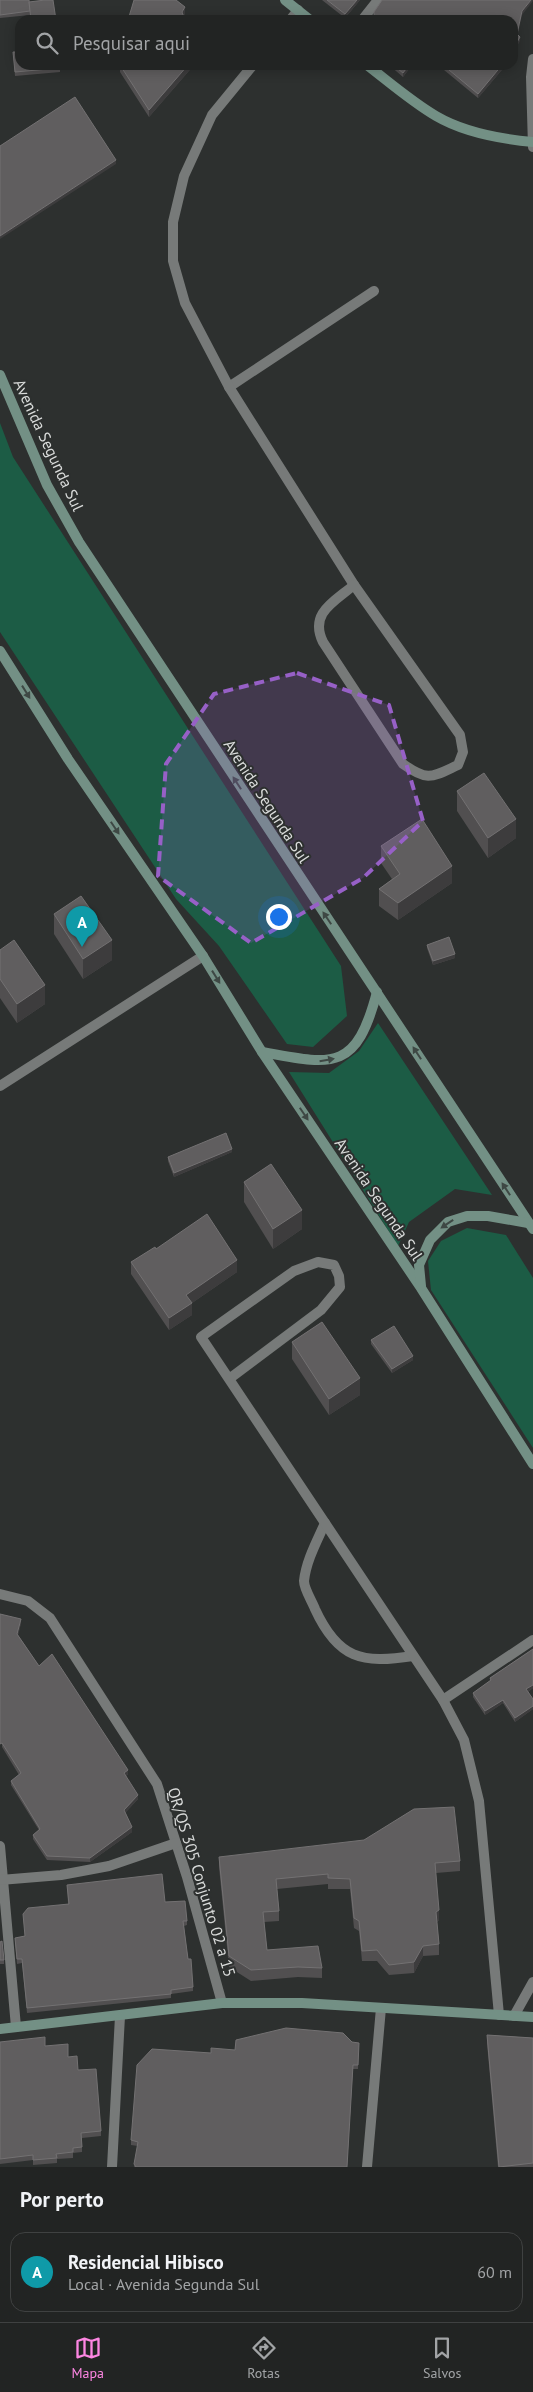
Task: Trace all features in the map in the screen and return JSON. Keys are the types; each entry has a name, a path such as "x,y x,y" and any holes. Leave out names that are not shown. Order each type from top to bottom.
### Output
{"main road":[{"path":"285,0 304,15"},
{"path":"374,70 435,116 454,125 495,138 533,142"},
{"name":"Avenida Segunda Sul","path":"0,375 47,485 79,542 531,1226"},
{"name":"Avenida Segunda Sul","path":"0,651 68,760 203,956 262,1052 421,1288 533,1464"},
{"path":"262,1052 321,1062 340,1057 358,1043 369,1023 377,992"},
{"path":"421,1288 419,1265 430,1240 448,1222 467,1216 488,1216 531,1226"},
{"path":"0,2029 222,2003 302,2003 533,2017"}],"street":[{"path":"366,15 378,0"},
{"path":"294,15 298,10"},
{"path":"533,59 531,78 533,147"},
{"path":"249,70 212,115 184,176 173,222 174,261 185,304 229,387 354,585 460,735 462,752 458,765 435,776 419,776 403,764 324,642 318,624 321,613 354,585"},
{"path":"229,387 374,291"},
{"path":"0,1086 203,956"},
{"path":"229,1379 321,1310 340,1287 339,1276 334,1265 318,1262 294,1271 201,1337 229,1379 325,1523 414,1656 443,1700 464,1740 476,1786 499,2015"},
{"path":"325,1523 309,1560 304,1582 316,1611 335,1644 361,1658 382,1661 414,1656"},
{"name":"QR/QS 305 Conjunto 02 a 15","path":"0,1594 28,1601 50,1618 157,1784 222,2003"},
{"path":"443,1700 533,1640"},
{"path":"1,1880 61,1875 110,1866 176,1843"},
{"path":"0,1846 1,1880 16,2027"},
{"path":"514,2016 533,1982"},
{"path":"367,2167 381,2008"},
{"path":"112,2167 120,2016"}],"highlighted area":[{"path":"297,673 389,705 423,821 363,878 251,943 158,876 166,764 214,694"}],"green space":[{"path":"0,423 13,457 341,966 347,1016 313,1047 287,1044 219,946 176,899 0,632"},
{"path":"378,1023 492,1195 455,1189 409,1222 398,1246 289,1072 329,1073 359,1051"},
{"path":"467,1228 506,1235 533,1278 533,1448 431,1290 428,1261 441,1241"}],"building":[{"path":"0,0 29,0 30,11 0,15"},
{"path":"53,0 55,15 30,15 29,2"},
{"path":"134,0 176,0 185,7 182,12 183,15 130,15"},
{"path":"327,0 357,0 345,14"},
{"path":"382,0 531,0 522,11 518,29 518,15 374,15"},
{"path":"13,52 15,52 15,70 38,70 15,72"},
{"path":"123,70 184,70 149,110"},
{"path":"449,70 498,70 478,94"},
{"path":"75,97 116,160 0,236 0,146"},
{"path":"484,773 516,819 488,838 457,791"},
{"path":"422,819 452,866 398,903 379,889 400,874 381,846"},
{"path":"81,896 112,940 83,959 54,914"},
{"path":"449,937 455,954 433,961 427,945"},
{"path":"14,940 45,985 17,1004 0,979 0,950"},
{"path":"226,1133 232,1149 174,1173 168,1157"},
{"path":"271,1164 302,1210 273,1229 244,1182"},
{"path":"207,1214 237,1260 186,1295 192,1303 169,1318 131,1262 155,1247 156,1249"},
{"path":"322,1322 360,1378 329,1399 292,1342"},
{"path":"394,1326 413,1356 392,1369 371,1340"},
{"path":"0,1614 21,1619 17,1634 39,1666 52,1654 128,1770 124,1773 138,1795 124,1810 132,1827 90,1858 47,1856 33,1835 40,1829 11,1781 21,1773 2,1743 0,1744"},
{"path":"533,1649 533,1685 526,1689 533,1699 533,1706 515,1718 503,1700 485,1711 473,1693 491,1680 490,1678"},
{"path":"454,1807 460,1861 435,1863 439,1910 436,1912 439,1944 423,1946 414,1962 389,1965 377,1950 362,1951 359,1921 354,1918 350,1879 328,1878 328,1874 276,1879 279,1911 263,1912 267,1950 318,1946 322,1968 298,1967 251,1970 229,1956 219,1857 364,1840 414,1809"},
{"path":"162,1874 165,1902 185,1901 187,1921 183,1921 188,1959 191,1959 193,1987 171,1990 171,1994 27,2008 22,1959 17,1959 15,1938 25,1936 23,1914 28,1908 69,1904 67,1885"},
{"path":"2,1941 4,1960 0,1960 0,1942"},
{"path":"286,2028 343,2033 352,2042 359,2043 358,2065 353,2065 347,2167 136,2167 134,2164 138,2142 131,2140 137,2065 152,2049 211,2053 211,2048 235,2050 236,2040"},
{"path":"487,2035 533,2038 533,2163 499,2167"},
{"path":"45,2037 45,2046 68,2044 68,2057 77,2056 78,2070 96,2069 101,2131 81,2133 82,2147 73,2148 73,2152 56,2154 57,2158 33,2160 33,2155 0,2159 0,2042"}],"place":[{"name":"Residencial Hibisco","path":"82,947"}]}
